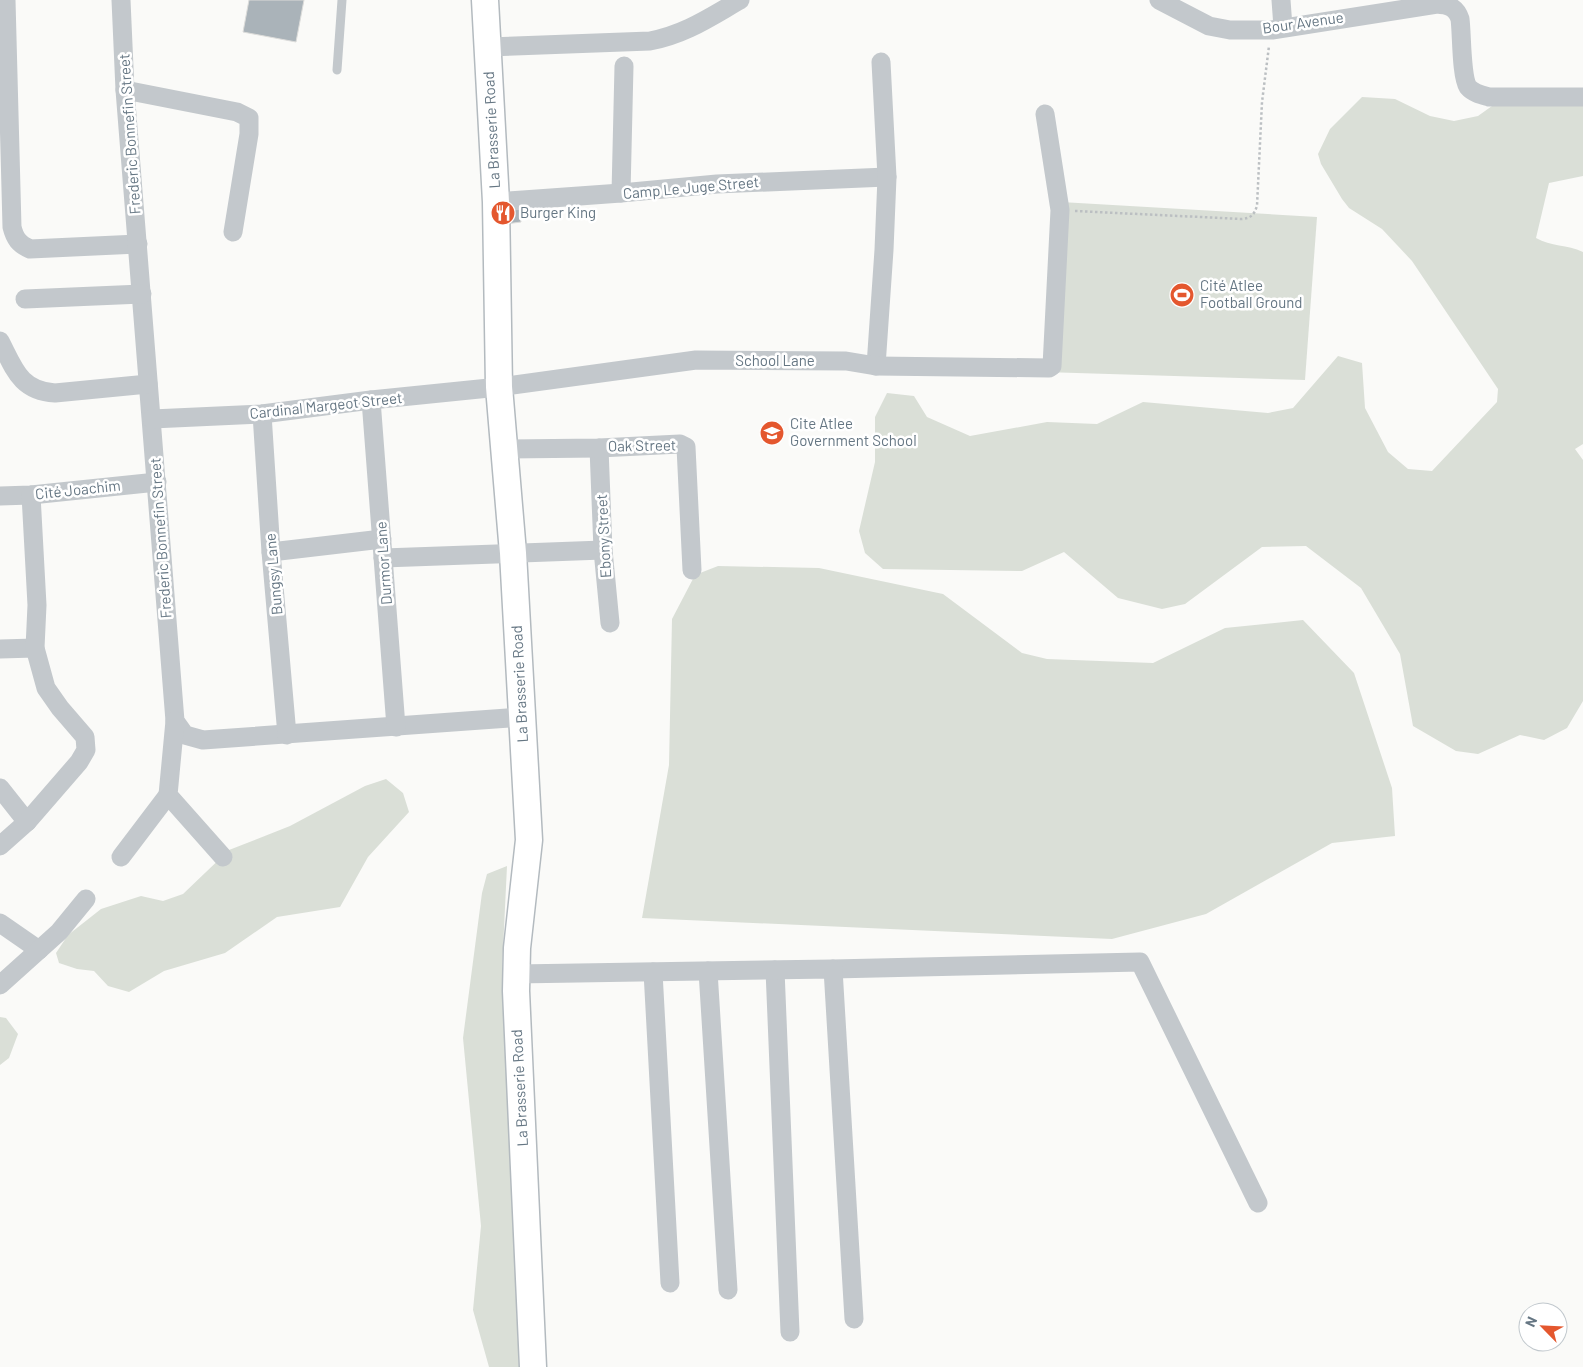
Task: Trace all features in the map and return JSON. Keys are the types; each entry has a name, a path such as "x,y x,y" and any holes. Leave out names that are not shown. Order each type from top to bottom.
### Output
{"main road":[{"name":"La Brasserie Road","path":"485,0 496,202 499,387 513,553 530,840 517,948 516,1001 533,1367"}],"street":[{"path":"6,0 12,227 15,237 21,245 30,249 138,244"},
{"name":"Frederic Bonnefin Street","path":"121,0 125,90 157,482 174,721 168,795"},
{"path":"487,47 650,41 679,34 740,0"},
{"name":"Bour Avenue","path":"1159,0 1209,26 1230,30 1277,28 1436,4 1446,5 1458,13 1465,76 1468,87 1477,94 1490,97 1583,97"},
{"path":"1277,28 1281,0"},
{"path":"876,366 887,177 881,62"},
{"path":"620,193 624,66"},
{"path":"125,90 237,112 249,118 249,134 233,232"},
{"path":"1045,114 1060,210"},
{"name":"Camp Le Juge Street","path":"496,202 718,184 887,177"},
{"name":"School Lane","path":"499,387 696,360 846,361 876,366 1049,368 1052,366 1060,210"},
{"path":"25,299 142,294"},
{"path":"0,341 18,375 29,386 43,392 55,393 148,384"},
{"name":"Cardinal Margeot Street","path":"152,419 262,414 371,400 499,387"},
{"name":"Durmor Lane","path":"371,400 396,727"},
{"name":"Bungsy Lane","path":"262,414 287,734"},
{"name":"Oak Street","path":"504,449 599,448 680,444 686,447 692,570"},
{"name":"Ebony Street","path":"599,448 610,624"},
{"name":"Cité Joachim","path":"0,496 31,495 157,482"},
{"path":"0,846 27,822 79,762 86,750 85,737 60,708 46,688 35,648 37,605 31,495"},
{"path":"272,552 382,539"},
{"path":"383,558 604,550"},
{"path":"0,649 35,648"},
{"path":"174,721 185,735 203,740 522,717"},
{"path":"0,788 27,822"},
{"path":"121,857 168,795 223,857"},
{"path":"0,985 59,932 86,899"},
{"path":"0,923 39,950"},
{"path":"516,974 1140,962 1258,1203"},
{"path":"833,969 854,1319"},
{"path":"775,970 790,1332"},
{"path":"708,971 728,1290"},
{"path":"653,972 670,1283"}],"lane":[{"path":"337,70 342,0"}],"path":[{"path":"1060,210 1242,219 1249,218 1254,214 1257,206 1262,102 1277,28"}],"shaded area":[{"path":"1583,96 1583,176 1549,183 1536,238 1547,243 1583,252 1583,444 1575,449 1583,460 1583,701 1567,728 1544,740 1520,735 1478,754 1456,751 1413,726 1400,654 1361,588 1306,546 1262,547 1185,604 1162,609 1118,598 1064,552 1022,571 883,569 865,553 859,531 875,462 875,417 887,393 914,396 927,417 970,436 1047,422 1097,424 1143,402 1268,413 1293,408 1338,356 1362,363 1365,408 1388,452 1408,469 1432,471 1497,402 1498,389 1412,261 1382,229 1349,208 1321,164 1318,154 1330,129 1362,97 1395,99 1430,116 1454,121 1478,116 1499,101"},
{"name":"Cité Atlee Football Ground","path":"1061,202 1317,217 1305,380 1044,372"},
{"path":"718,566 819,568 943,594 1022,653 1047,659 1153,663 1225,628 1303,620 1354,673 1392,788 1395,836 1332,843 1206,914 1112,939 642,918 669,765 672,619 695,575"},
{"path":"386,779 403,793 409,812 368,857 340,907 277,917 225,953 164,971 129,992 108,986 94,971 77,969 59,963 56,953 68,935 101,909 141,896 163,901 183,894 229,850 290,826 365,786"},
{"path":"507,866 502,970 519,1367 489,1367 473,1310 481,1226 463,1038 482,893 487,874"},
{"path":"0,1017 6,1018 18,1034 9,1058 0,1065"}],"building":[{"path":"249,0 304,0 296,42 243,32"},
{"path":"519,204 521,222 498,225 496,207"}],"place":[{"name":"Burger King","path":"503,213"},
{"name":"Cité Atlee Football Ground","path":"1182,295"},
{"name":"Cite Atlee Government School","path":"772,433"}]}
